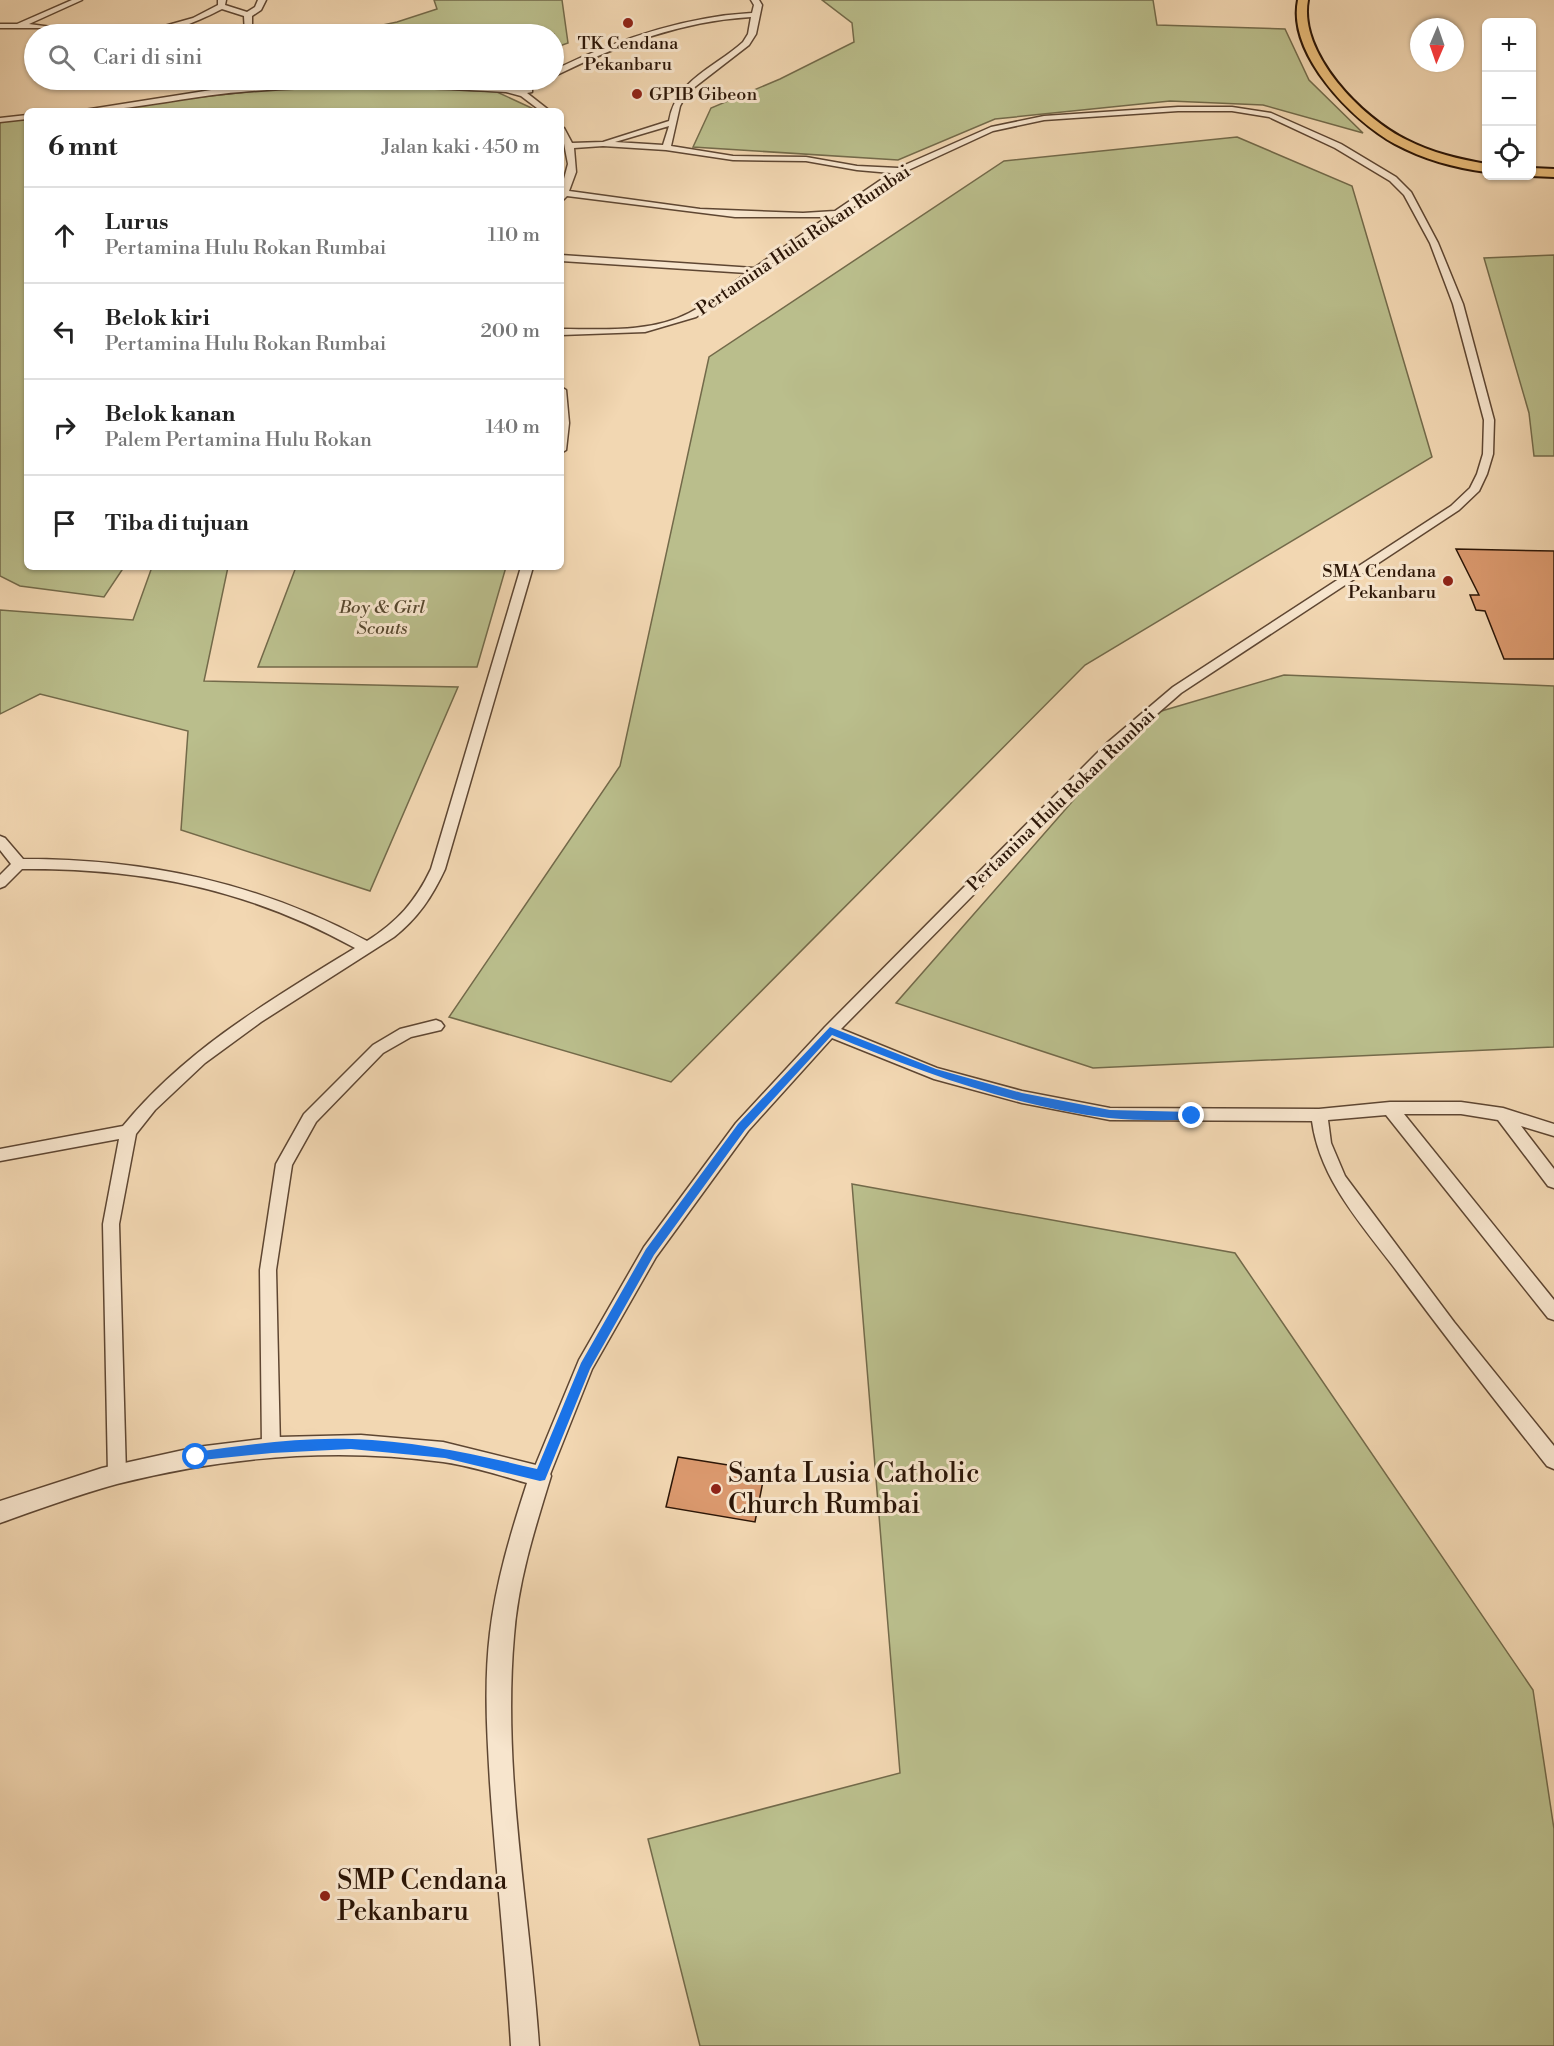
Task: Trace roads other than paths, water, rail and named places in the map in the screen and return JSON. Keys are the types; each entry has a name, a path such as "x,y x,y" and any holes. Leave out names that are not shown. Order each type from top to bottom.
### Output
{"main road":[{"path":"1303,0 1300,24 1306,41 1345,98 1365,118 1380,130 1407,144 1444,158 1482,167"},
{"path":"1536,172 1554,173"}],"street":[{"path":"20,25 78,0"},
{"path":"248,15 258,8 262,0"},
{"path":"666,148 671,141 679,98 694,82 746,43 752,34 758,5 755,0"},
{"path":"180,24 196,20 221,3 248,15"},
{"path":"248,15 248,24"},
{"path":"564,68 654,33 711,16 755,15"},
{"path":"0,26 24,25"},
{"path":"104,108 235,90"},
{"path":"509,90 512,94 522,90"},
{"path":"529,90 544,108"},
{"name":"Pertamina Hulu Rokan Rumbai","path":"525,2046 500,1749 500,1656 516,1553 540,1476 585,1366 650,1252 742,1127 830,1030 1112,746 1177,690 1455,508 1475,489 1488,454 1489,420 1458,304 1434,243 1408,194 1380,170 1295,124 1271,115 1213,108 1044,118 991,129 899,171 753,271 705,307 678,322 643,329 564,332"},
{"path":"0,120 24,117"},
{"path":"603,144 673,122"},
{"path":"564,135 571,146 573,164 564,193"},
{"path":"571,146 603,144 666,148 733,159 806,159 857,168 899,171"},
{"path":"857,168 867,175 876,187"},
{"path":"564,196 800,217 836,214"},
{"path":"800,217 817,228"},
{"path":"564,258 753,271"},
{"path":"117,1474 111,1224 128,1132 146,1107 178,1076 223,1041 411,915 424,897 438,868 525,570"},
{"path":"0,841 20,864"},
{"path":"0,883 20,864 102,864 225,886 334,928 366,947"},
{"path":"272,1448 268,1270 284,1164 310,1118 378,1049 389,1040 414,1029 436,1026"},
{"path":"830,1030 934,1073 1022,1097 1110,1114 1319,1115 1390,1108 1461,1108 1503,1114 1554,1130"},
{"path":"1390,1108 1554,1313"},
{"path":"1503,1114 1554,1181"},
{"path":"1319,1115 1323,1143 1338,1179 1448,1327 1554,1460"},
{"path":"0,1155 101,1135 128,1132"},
{"path":"0,1512 117,1474 196,1457 272,1448 351,1444 445,1453 540,1476"}],"place":[{"name":"TK Cendana Pekanbaru","path":"628,23"},
{"name":"GPIB Gibeon","path":"637,94"},
{"name":"SMA Cendana Pekanbaru","path":"1448,581"},
{"name":"Santa Lusia Catholic Church Rumbai","path":"716,1489"},
{"name":"SMP Cendana Pekanbaru","path":"325,1896"}],"park label":[{"name":"Boy & Girl Scouts","path":"382,617"}]}
